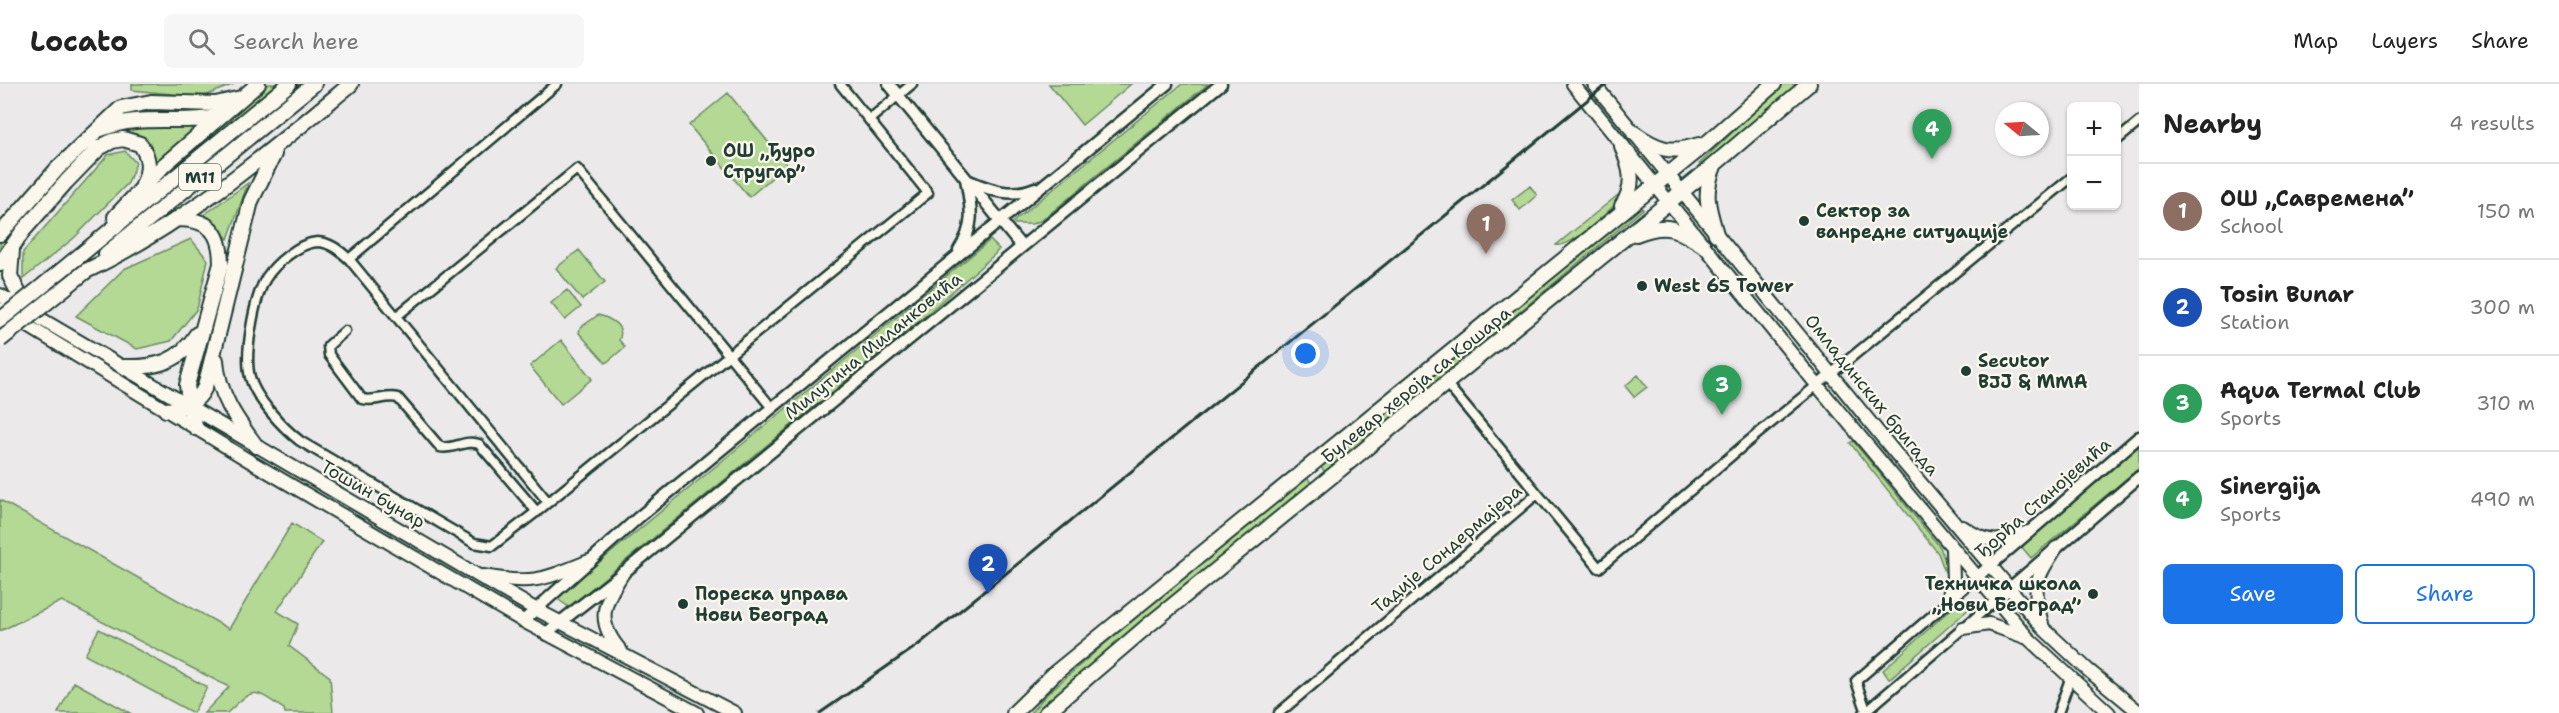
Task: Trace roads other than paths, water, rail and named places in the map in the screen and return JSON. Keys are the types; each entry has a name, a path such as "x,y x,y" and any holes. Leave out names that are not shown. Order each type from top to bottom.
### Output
{"main road":[{"path":"77,258 89,242 142,187 258,84"},
{"name":"M11","path":"0,320 289,84"},
{"name":"M11","path":"0,340 314,84"},
{"path":"86,271 117,256 242,174 351,84"},
{"name":"Омладинских бригада","path":"1573,84 1817,385 2028,638 2109,713"},
{"name":"Омладинских бригада","path":"1594,84 2043,628 2088,670 2139,712"},
{"name":"Булевар хероја са Кошара","path":"1014,713 1055,673 1707,143 1774,84"},
{"name":"Булевар хероја са Кошара","path":"1046,713 1145,628 1715,164 1809,84"},
{"path":"0,234 5,225 95,131 121,108 136,104 216,104 241,98"},
{"path":"95,131 136,119 193,120 220,116"},
{"path":"1634,133 1648,143 1671,151 1707,143"},
{"path":"0,264 14,242 66,182 105,144 123,139 140,144 148,158 149,168 142,187"},
{"path":"166,410 189,405 202,393 216,348 251,201 264,170 281,142"},
{"path":"1613,218 1626,201 1632,184 1631,170 1622,146"},
{"path":"1715,164 1707,190 1716,234"},
{"path":"176,219 201,222 217,236 221,246 221,264 187,385 189,405 196,428"},
{"path":"1623,239 1659,226 1668,226 1703,245"},
{"path":"14,242 9,261 10,276 27,310"},
{"name":"Тошин бунар","path":"0,295 535,609 735,713"},
{"name":"Тошин бунар","path":"0,309 196,428 545,634 697,713"},
{"path":"124,367 153,367 176,358 192,343 203,325"},
{"path":"216,348 218,376 227,402 232,414 256,446"},
{"path":"1315,461 1319,472 1329,479"},
{"path":"1303,471 1312,477 1318,488"},
{"path":"1952,520 1971,533 1993,542 2028,532"},
{"path":"1947,603 1953,580 1952,548"},
{"path":"2043,628 2036,601 2036,582 2056,548"},
{"path":"475,574 529,581 553,576 588,561"},
{"path":"622,573 608,598 604,618 606,630 626,657"},
{"path":"1963,628 1989,624 2028,638"}],"street":[{"path":"349,258 557,84"},
{"path":"548,502 349,258 336,248 317,242 301,247 286,258 263,283 247,350 248,372 253,386 280,423 300,441 474,543 492,546 537,512 928,193 840,84"},
{"path":"888,84 1021,246"},
{"path":"869,120 912,84"},
{"name":"Милутина Миланковића","path":"523,621 588,561 1167,84"},
{"name":"Милутина Миланковића","path":"545,634 1221,84"},
{"path":"2121,137 2139,122"},
{"name":"Милутина Миланковића","path":"397,316 577,169 772,408"},
{"path":"966,179 992,190 1007,193 1029,190 1042,185"},
{"path":"954,258 968,233 972,218 966,179"},
{"path":"1817,385 2067,181"},
{"path":"345,331 328,346 329,355 362,399 372,402 390,396 398,398 440,447 446,448 472,442 479,444 537,512"},
{"path":"1446,383 1537,494"},
{"name":"Тадије Сондермајера","path":"1278,713 1537,494 1599,568 1817,385"},
{"name":"Ђорђа Станојевића","path":"2139,437 1856,681 1865,712 2139,477"},
{"path":"2058,713 2070,679"}],"railway":[{"path":"820,713 918,645 1607,84"}],"place":[{"name":"Sinergija","path":"1932,159"},
{"name":"ОШ „Ђуро Стругар”","path":"711,161"},
{"name":"Сектор за ванредне ситуације","path":"1804,221"},
{"name":"ОШ „Савремена”","path":"1486,254"},
{"name":"West 65 Tower","path":"1642,286"},
{"name":"Secutor BJJ & MMA","path":"1966,371"},
{"name":"Aqua Termal Club","path":"1722,415"},
{"name":"Tosin Bunar","path":"988,594"},
{"name":"Техничка школа „Нови Београд”","path":"2093,594"},
{"name":"Пореска управа Нови Београд","path":"683,604"}]}
